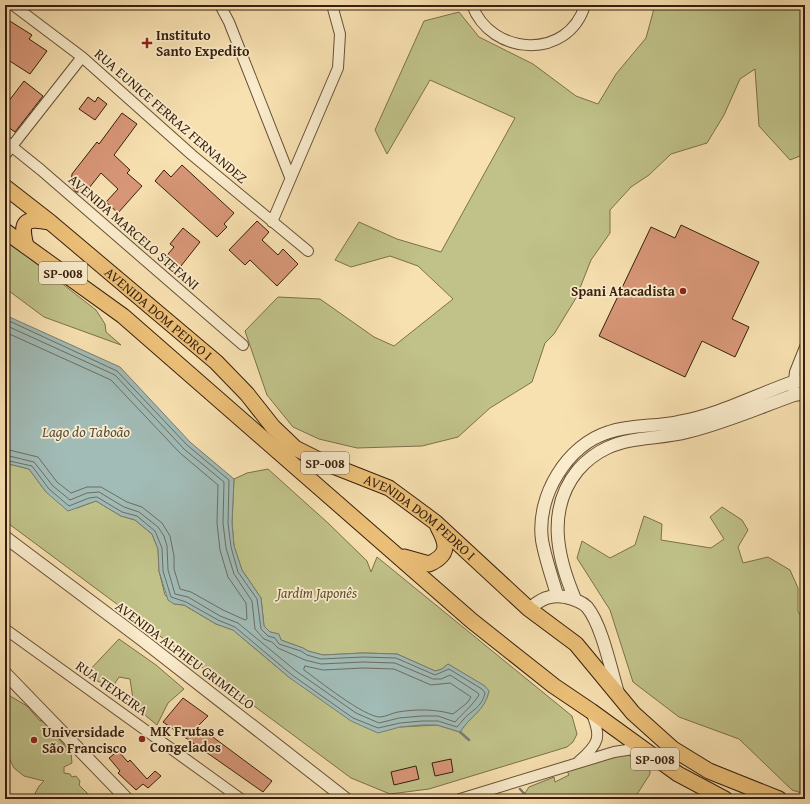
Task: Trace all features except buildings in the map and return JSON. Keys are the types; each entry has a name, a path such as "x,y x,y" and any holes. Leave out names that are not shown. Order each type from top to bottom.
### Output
{"main road":[{"name":"AVENIDA DOM PEDRO I","path":"5,187 50,222 216,362 247,394 273,427 295,448 322,462 389,488 435,522 529,609 576,644 590,659 620,698 649,729 673,750 710,771 779,799"},
{"path":"26,246 22,232 23,226 28,220 34,219 50,222"},
{"name":"AVENIDA DOM PEDRO I","path":"5,232 123,316 180,367 398,554 472,621 554,686 591,711 649,755 678,774 725,799"},
{"path":"398,554 421,563 429,564 438,560 443,554 445,546 443,537 435,522"}],"street":[{"name":"RUA EUNICE FERRAZ FERNANDEZ","path":"13,5 82,57 272,222 308,251"},
{"path":"220,5 229,22 290,177"},
{"path":"272,222 338,68 340,34 332,5"},
{"path":"472,5 476,15 486,29 504,40 523,45 543,45 559,40 574,28 585,5"},
{"path":"5,155 9,144 82,57"},
{"name":"AVENIDA MARCELO STEFANI","path":"9,144 243,345"},
{"path":"575,599 564,566 558,541 557,525 560,503 571,480 583,464 607,447 625,442 686,433 799,394 799,382 805,347"},
{"path":"557,595 542,539 544,503 552,483 565,464 581,448 609,432 632,427 679,422 799,382"},
{"name":"AVENIDA ALPHEU GRIMELLO","path":"5,537 141,639 346,799"},
{"path":"529,609 538,601 557,595 575,599 586,606 594,617 620,698"},
{"name":"RUA TEIXEIRA","path":"5,629 241,799"},
{"path":"5,673 128,799"},
{"path":"579,761 594,748 598,741 598,732 591,711"},
{"path":"460,799 525,780 579,761 624,750 633,749 649,755"}],"green space":[{"path":"655,5 805,5 805,154 790,160 759,126 755,69 740,79 724,115 707,143 671,154 649,175 631,187 610,210 610,233 591,260 576,298 554,334 545,343 532,382 490,408 458,437 422,446 357,448 319,439 293,427 267,395 245,331 278,297 320,299 374,337 394,346 453,299 418,266 390,256 351,267 335,260 359,222 397,239 441,252 515,118 430,80 387,154 375,130 424,21 459,12 479,37 533,64 576,96 598,104 616,74 646,38"},
{"path":"5,239 96,310 105,324 106,332 121,345 44,317 5,288"},
{"name":"Jardim Japonês","path":"5,463 29,469 46,492 77,508 96,501 121,516 135,520 152,534 158,549 159,571 165,595 174,604 184,605 216,624 233,630 290,678 400,727 437,725 460,732 484,703 489,691 484,686 448,664 442,669 435,671 397,654 363,653 323,655 308,651 281,640 278,634 270,632 264,626 261,598 242,570 234,546 232,523 234,479 247,473 268,469 328,523 367,561 371,572 377,557 572,716 577,734 573,742 567,747 429,789 390,794 351,778 5,521"},
{"path":"722,507 742,520 748,530 738,547 743,563 768,557 790,570 798,588 798,612 805,619 805,794 792,790 739,739 679,717 633,682 610,610 577,558 582,541 610,558 635,545 644,516 662,524 661,540 711,548 724,539 710,517"},
{"path":"119,639 156,665 184,689 168,703 157,725 134,706 130,679 119,677 112,688 85,675"},
{"name":"Universidade São Francisco","path":"5,688 10,696 27,706 39,720 44,722 71,753 72,763 64,767 64,773 70,774 72,777 76,776 80,781 79,785 89,795 89,799 32,799 39,786 44,781 24,776 14,768 9,758 5,763"},
{"path":"623,752 650,768 650,774 634,799 521,799 529,787 554,777 555,782 569,775 567,771"}],"water":[{"name":"Lago do Taboão","path":"5,315 120,367 190,442 234,479 232,523 234,546 242,570 261,598 264,626 270,632 279,634 281,640 308,651 323,655 363,653 397,654 435,671 442,669 448,664 485,686 489,691 481,709 460,732 437,725 422,725 400,727 378,733 351,721 290,678 233,630 216,624 184,605 174,604 168,600 159,571 158,549 152,534 135,520 121,516 96,501 68,511 46,492 29,469 5,463"}],"waterway":[{"path":"460,732 469,740"},
{"path":"520,789 529,799"}],"place":[{"name":"Instituto Santo Expedito","path":"147,43"},
{"name":"Spani Atacadista","path":"683,291"},
{"name":"MK Frutas e Congelados","path":"142,739"},
{"name":"Universidade São Francisco","path":"34,740"}]}
